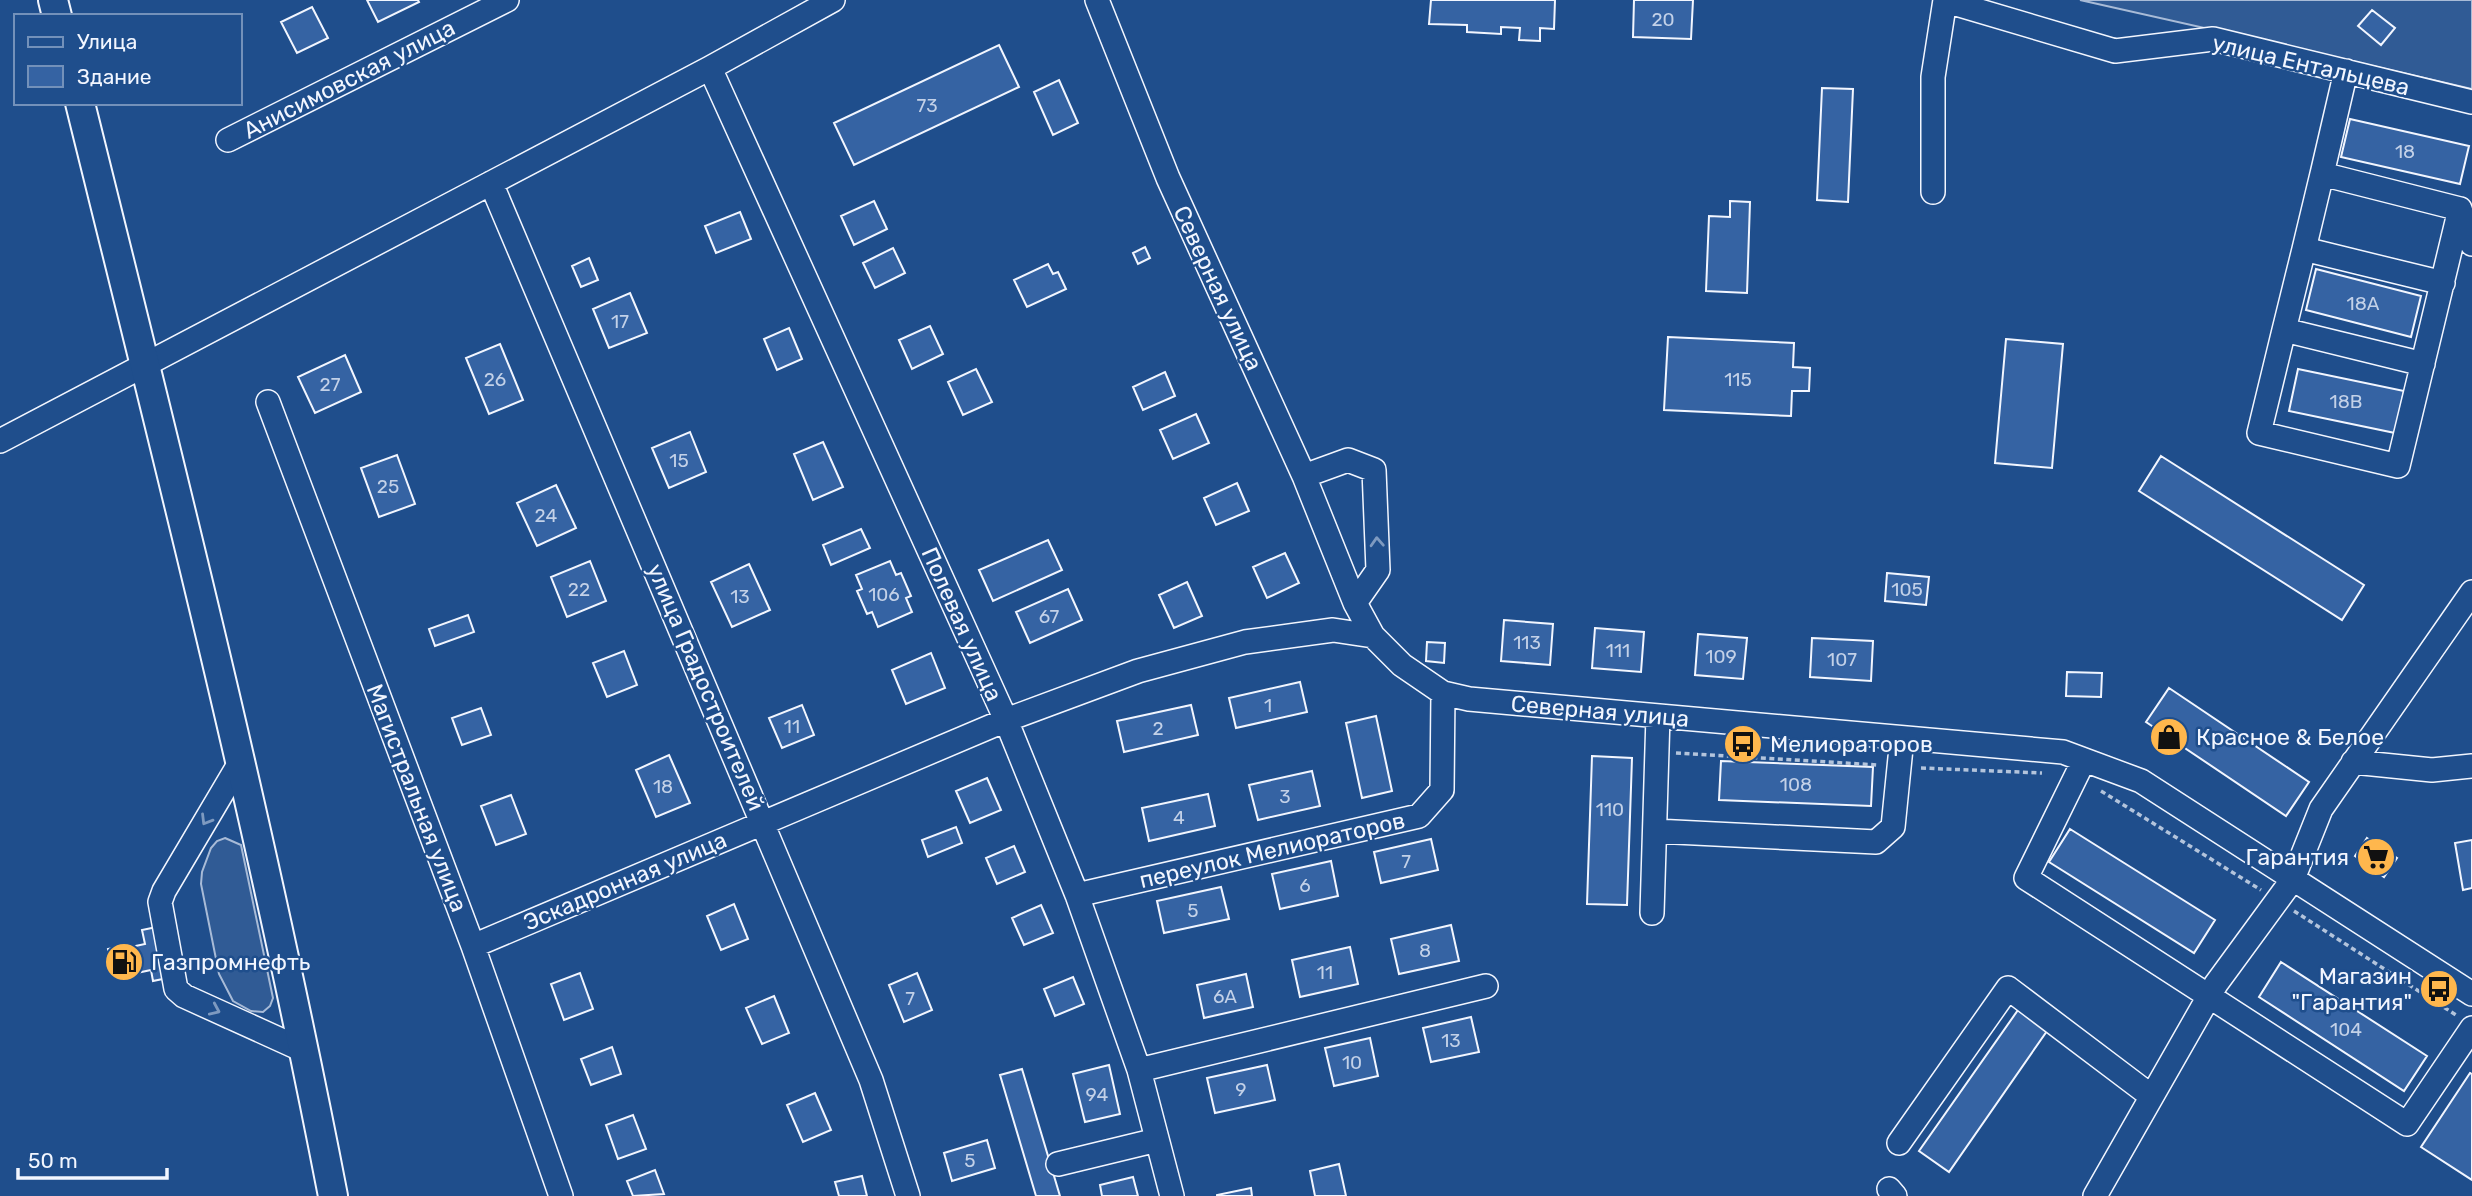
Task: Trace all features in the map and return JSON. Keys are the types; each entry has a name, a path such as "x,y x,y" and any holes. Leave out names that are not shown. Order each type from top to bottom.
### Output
{"main road":[{"path":"80,105 241,761 305,1051 332,1196"}],"street":[{"name":"Анисимовская улица","path":"228,140 507,0"},
{"path":"0,441 710,68 833,0"},
{"name":"Северная улица","path":"1097,0 1168,178 1304,476 1355,604 1373,636 1402,665 1443,692 1469,699 2063,752 2141,781 2472,994"},
{"path":"1933,192 1933,77 1946,1"},
{"name":"улица Ентальцева","path":"1946,1 2115,51 2213,39 2472,102"},
{"name":"Полевая улица","path":"710,68 1006,720 1077,895 1139,1070 1172,1196"},
{"path":"2346,71 2259,433 2398,466 2460,209"},
{"path":"2322,174 2460,209"},
{"name":"улица Градостроителей","path":"491,183 872,1080 908,1196"},
{"path":"2460,209 2472,244"},
{"path":"2304,249 2443,283"},
{"path":"2284,330 2423,364"},
{"name":"Магистральная улица","path":"268,402 473,946 561,1196"},
{"path":"1304,476 1348,460 1374,470 1378,570 1355,604"},
{"path":"2095,1196 2209,995 2293,879 2321,809 2472,592"},
{"name":"Эскадронная улица","path":"473,946 1006,720 1138,671 1245,642 1333,630 1373,636"},
{"name":"переулок Мелиораторов","path":"1077,895 1419,816 1442,790 1443,692"},
{"path":"1652,914 1658,716"},
{"path":"1654,831 1876,842 1893,827 1902,738"},
{"path":"2084,760 2026,878 2407,1124 2470,1036"},
{"path":"241,761 160,902 176,989 184,996 305,1051"},
{"path":"2353,762 2432,770 2472,766"},
{"path":"1139,1070 1486,986"},
{"path":"1899,1143 2008,988 2151,1096"},
{"path":"1058,1164 1157,1140"}],"shaded area":[{"path":"2080,0 2472,0 2472,89 2334,57"},
{"path":"225,838 241,845 273,998 270,1006 263,1012 251,1011 233,1001 219,974 201,884 202,872 211,848 217,841"}],"building":[{"path":"367,0 418,0 419,2 378,22"},
{"path":"1431,0 1555,0 1554,29 1540,28 1540,41 1519,40 1520,28 1501,27 1501,34 1467,32 1467,25 1429,24"},
{"path":"1634,0 1693,0 1691,39 1633,37"},
{"path":"312,7 328,38 297,53 281,22"},
{"path":"2372,10 2395,28 2381,45 2358,26"},
{"path":"999,45 1019,87 854,165 834,123"},
{"path":"1059,80 1078,123 1053,135 1034,92"},
{"path":"1822,88 1853,89 1848,202 1817,200"},
{"path":"2350,119 2469,146 2460,184 2341,157"},
{"path":"874,201 887,229 854,245 841,216"},
{"path":"1730,201 1750,202 1747,293 1706,291 1709,216 1730,217"},
{"path":"740,212 751,239 716,253 705,226"},
{"path":"1145,247 1150,258 1138,264 1133,253"},
{"path":"893,248 905,273 875,288 863,263"},
{"path":"589,258 598,280 581,287 572,266"},
{"path":"1048,264 1053,274 1058,272 1066,289 1027,307 1014,280"},
{"path":"2316,269 2421,296 2411,337 2306,310"},
{"path":"630,293 647,333 609,348 593,309"},
{"path":"930,326 943,354 912,369 899,340"},
{"path":"789,328 802,359 777,370 764,339"},
{"path":"1668,337 1794,343 1793,367 1810,368 1809,391 1792,391 1791,416 1664,410"},
{"path":"2006,339 2063,344 2052,468 1995,463"},
{"path":"500,344 523,400 489,414 466,358"},
{"path":"345,355 361,392 315,413 298,377"},
{"path":"976,369 992,402 963,415 948,382"},
{"path":"2298,369 2404,391 2395,433 2289,411"},
{"path":"1165,372 1175,396 1143,410 1133,387"},
{"path":"1196,414 1209,443 1173,459 1160,430"},
{"path":"690,432 706,472 669,488 652,448"},
{"path":"823,442 843,487 813,500 794,454"},
{"path":"397,455 415,504 379,517 361,468"},
{"path":"2161,456 2364,585 2342,620 2139,491"},
{"path":"1237,483 1249,511 1216,525 1204,498"},
{"path":"556,485 576,528 537,546 517,503"},
{"path":"861,529 870,548 831,565 823,545"},
{"path":"1048,540 1062,570 993,601 979,570"},
{"path":"1285,553 1299,583 1267,598 1253,567"},
{"path":"590,561 606,601 567,617 551,577"},
{"path":"890,561 896,575 901,573 911,596 906,598 912,612 878,627 872,612 867,614 857,591 862,589 856,575"},
{"path":"749,564 770,610 732,627 711,582"},
{"path":"1887,573 1929,577 1926,605 1885,601"},
{"path":"1187,582 1202,616 1174,628 1159,595"},
{"path":"1068,589 1082,620 1030,643 1016,612"},
{"path":"468,615 474,632 435,646 429,629"},
{"path":"1504,620 1553,624 1550,665 1501,661"},
{"path":"1595,628 1644,632 1641,672 1592,668"},
{"path":"1698,634 1747,638 1743,679 1695,675"},
{"path":"1812,638 1873,641 1871,681 1810,677"},
{"path":"1427,642 1445,643 1444,663 1426,661"},
{"path":"624,651 637,685 607,697 593,663"},
{"path":"931,653 945,688 906,704 892,670"},
{"path":"2067,672 2102,673 2101,697 2066,696"},
{"path":"1300,682 1307,712 1236,728 1229,698"},
{"path":"2169,688 2309,782 2286,816 2146,722"},
{"path":"802,705 814,735 782,748 769,718"},
{"path":"1191,705 1198,735 1124,752 1117,721"},
{"path":"481,708 491,735 462,745 452,718"},
{"path":"1376,716 1392,791 1362,798 1346,723"},
{"path":"669,755 690,803 656,817 636,770"},
{"path":"1592,756 1632,758 1627,905 1587,904"},
{"path":"1721,761 1873,767 1871,806 1719,800"},
{"path":"1312,771 1320,806 1258,820 1249,785"},
{"path":"987,778 1001,810 970,823 956,791"},
{"path":"1208,794 1215,826 1149,841 1142,808"},
{"path":"511,795 526,834 496,845 481,806"},
{"path":"956,827 962,843 928,857 922,840"},
{"path":"2070,829 2215,920 2194,953 2049,862"},
{"name":"Гарантия","path":"2367,838 2397,858 2384,877 2355,856"},
{"path":"1431,839 1438,870 1381,883 1374,852"},
{"path":"2472,840 2472,888 2463,890 2455,843"},
{"path":"1014,846 1025,872 997,884 986,858"},
{"path":"1331,861 1338,896 1280,909 1272,874"},
{"path":"1221,887 1229,919 1164,933 1157,901"},
{"path":"734,904 748,939 721,950 707,916"},
{"path":"1041,905 1053,933 1024,945 1012,918"},
{"path":"171,924 182,975 153,981 151,970 132,974 126,948 145,944 142,930"},
{"path":"1451,925 1459,961 1399,974 1391,939"},
{"path":"126,945 131,970 113,974 108,949"},
{"path":"1350,947 1358,984 1300,997 1292,960"},
{"path":"2281,962 2427,1056 2404,1091 2259,997"},
{"path":"580,973 593,1009 564,1020 551,984"},
{"path":"917,973 932,1010 904,1022 889,985"},
{"path":"1246,974 1253,1007 1204,1018 1197,985"},
{"path":"1073,977 1084,1004 1055,1016 1044,989"},
{"path":"774,996 789,1033 762,1044 746,1008"},
{"path":"2018,1010 2047,1031 1949,1172 1919,1151"},
{"path":"1471,1017 1479,1052 1431,1062 1423,1028"},
{"path":"1370,1038 1378,1076 1334,1086 1325,1048"},
{"path":"612,1047 621,1074 591,1085 581,1059"},
{"path":"1109,1065 1120,1114 1085,1122 1073,1074"},
{"path":"1267,1065 1275,1100 1215,1113 1207,1078"},
{"path":"1022,1069 1060,1196 1036,1196 1000,1075"},
{"path":"2470,1073 2472,1074 2472,1180 2421,1147"},
{"path":"815,1093 831,1130 803,1142 787,1105"},
{"path":"633,1115 646,1149 618,1159 606,1125"},
{"path":"987,1140 995,1168 952,1181 944,1153"},
{"path":"1339,1164 1346,1196 1315,1196 1310,1171"},
{"path":"655,1170 664,1194 633,1196 627,1181"},
{"path":"862,1176 867,1196 839,1196 835,1182"},
{"path":"1133,1177 1138,1196 1102,1196 1100,1185"},
{"path":"1251,1188 1252,1196 1217,1196 1217,1195"}],"place":[{"name":"Красное & Белое","path":"2169,737"},
{"name":"Мелиораторов","path":"1743,744"},
{"name":"Гарантия","path":"2376,857"},
{"name":"Газпромнефть","path":"124,962"},
{"name":"Магазин \"Гарантия\"","path":"2439,989"}]}
